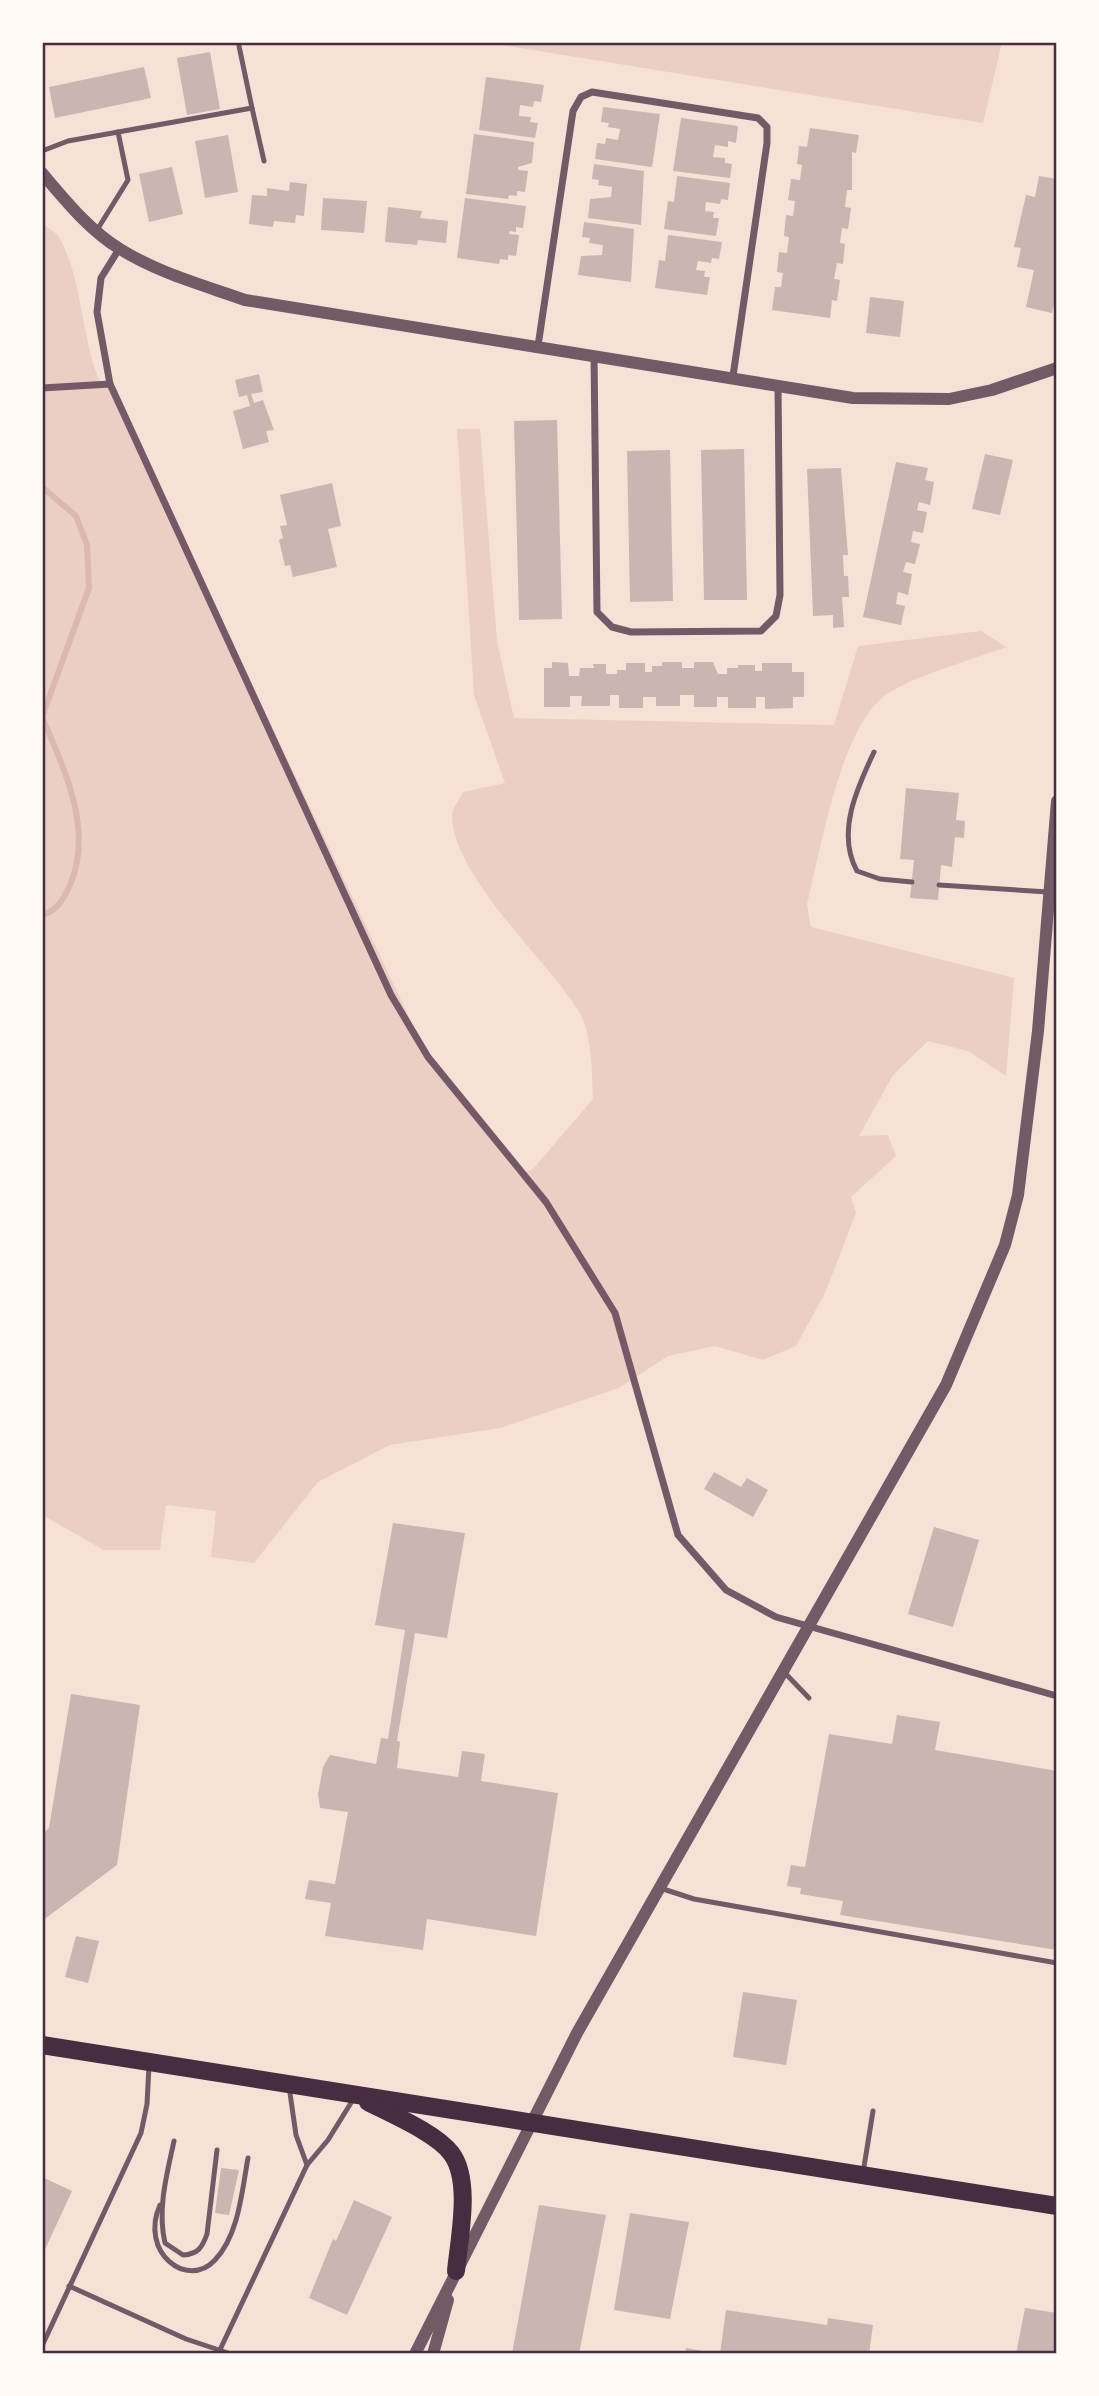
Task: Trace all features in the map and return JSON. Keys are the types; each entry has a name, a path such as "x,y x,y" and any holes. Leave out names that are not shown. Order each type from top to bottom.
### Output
{"main road":[{"path":"42,2045 1057,2206"},
{"path":"356,2095 420,2131 452,2153 461,2177 462,2213 456,2271"}],"street":[{"path":"538,346 573,111 581,97 592,92 606,94 758,118 767,127 767,143 733,376"},
{"path":"42,173 75,211 119,248 174,275 245,300 733,376 853,398 949,399 992,390 1057,368"},
{"path":"119,248 101,278 97,312 110,384 391,995 428,1057 546,1202 615,1313 678,1535 726,1590 776,1617 1057,1696"},
{"path":"594,354 597,612 612,627 631,632 761,631 776,616 780,595 778,384"},
{"path":"42,388 110,384"},
{"path":"415,2354 577,2033 946,1385 1005,1245 1018,1195 1026,1145 1057,801"},
{"path":"433,2354 456,2271"}],"lane":[{"path":"239,46 264,161"},
{"path":"42,151 68,141 252,108"},
{"path":"97,230 128,180 118,132"},
{"path":"874,752 861,781 849,822 848,855 857,871 880,879 912,882"},
{"path":"939,885 1048,892"},
{"path":"782,1670 809,1698"},
{"path":"660,1888 694,1899 1057,1963"},
{"path":"42,2346 141,2133 147,2104 149,2063"},
{"path":"289,2085 296,2135 307,2165"},
{"path":"219,2352 307,2165 328,2140 356,2095"},
{"path":"863,2176 873,2111"},
{"path":"174,2141 162,2202 154,2227 155,2244 162,2256 184,2269 203,2269 215,2260 226,2243 239,2206 248,2158"},
{"path":"162,2202 165,2243 183,2255 194,2254 203,2247 208,2234 217,2150"},
{"path":"69,2286 186,2339 231,2354"}],"shaded area":[{"path":"484,42 1002,42 983,123"},
{"path":"42,224 58,235 67,254 78,291 89,349 101,384 110,384 428,1057 523,1174 533,1169 593,1099 592,1065 586,1029 578,1010 484,890 456,839 452,813 463,792 505,783 474,695 457,429 480,429 497,641 514,718 834,725 858,646 981,631 1006,647 904,684 874,706 859,728 846,756 807,904 811,927 1014,978 1006,1076 968,1051 928,1041 893,1075 859,1136 888,1135 896,1156 851,1197 856,1213 825,1293 796,1346 763,1360 715,1346 668,1356 619,1388 500,1428 390,1445 318,1482 254,1563 211,1557 216,1511 166,1505 160,1550 104,1550 42,1515"}],"building":[{"path":"210,52 220,109 187,115 177,58"},
{"path":"144,67 151,98 55,118 49,87"},
{"path":"486,77 544,85 541,102 534,101 533,107 520,105 519,116 531,117 530,122 538,123 535,138 479,130"},
{"path":"603,107 660,114 652,167 595,159 597,143 605,144 606,138 618,140 620,129 608,127 609,123 601,122"},
{"path":"681,118 738,126 736,143 728,141 728,147 715,145 713,157 725,158 725,163 732,164 730,178 673,171"},
{"path":"810,128 859,135 856,153 852,152 852,190 847,190 845,207 851,208 848,229 842,228 840,243 845,244 843,264 837,263 834,279 840,280 837,301 832,300 830,318 772,310 775,287 781,287 783,273 777,272 779,252 787,253 789,237 784,236 786,215 793,216 795,201 788,200 791,179 800,180 802,165 797,164 799,146 807,147"},
{"path":"474,134 534,142 532,163 518,167 518,170 528,171 525,192 517,191 517,196 509,195 508,199 466,194"},
{"path":"228,135 238,192 205,198 195,141"},
{"path":"594,164 644,171 641,225 588,218 590,199 611,197 612,187 598,185 599,180 592,179"},
{"path":"172,167 183,214 149,222 139,174"},
{"path":"677,176 730,183 728,200 721,199 720,204 706,202 705,211 714,212 713,218 719,218 716,236 664,229 668,201 674,202"},
{"path":"1039,176 1057,179 1057,289 1052,313 1026,307 1034,270 1017,267 1021,248 1014,247 1026,195 1035,197"},
{"path":"290,182 307,184 304,216 296,215 295,223 274,221 273,227 249,224 252,195 267,196 267,188 289,191"},
{"path":"323,198 367,201 364,233 321,230"},
{"path":"465,198 526,206 523,228 516,227 516,232 510,231 509,234 519,235 516,256 508,255 508,260 500,259 499,264 457,258"},
{"path":"388,207 422,211 420,218 448,221 446,243 418,240 417,245 385,242"},
{"path":"584,222 634,229 631,282 578,275 581,256 602,255 603,245 589,243 590,238 582,237"},
{"path":"668,235 722,242 719,259 712,258 711,263 698,261 696,270 705,271 704,277 710,277 707,295 655,288 659,260 665,261"},
{"path":"870,297 904,301 900,337 866,333"},
{"path":"259,374 263,392 251,394 254,403 263,400 274,430 266,431 269,442 243,449 233,411 250,406 247,395 239,397 235,380"},
{"path":"557,420 562,619 519,620 514,421"},
{"path":"744,449 747,600 704,600 701,450"},
{"path":"670,450 673,601 630,602 627,451"},
{"path":"985,454 1013,460 1000,515 972,509"},
{"path":"896,462 928,468 925,480 934,482 930,505 919,502 917,510 927,512 923,533 913,531 911,542 920,544 915,564 906,562 903,572 912,574 908,595 898,592 896,604 905,606 901,625 863,617"},
{"path":"841,468 848,555 843,555 844,576 848,576 849,597 842,597 844,627 833,628 833,615 813,616 807,469"},
{"path":"332,483 341,526 328,529 337,567 293,577 290,565 285,566 279,540 283,538 280,526 287,525 280,495"},
{"path":"552,662 568,663 569,676 579,676 580,668 594,668 593,664 606,664 606,674 617,674 617,670 626,670 626,663 645,663 645,672 652,672 652,666 662,666 662,662 682,662 682,668 694,668 694,662 713,662 718,674 727,674 727,668 738,668 738,665 755,665 755,671 762,671 762,663 792,663 792,672 804,672 804,697 793,697 793,708 765,709 765,697 756,697 756,708 728,708 728,697 717,697 717,707 694,707 694,695 680,695 680,706 656,706 656,697 643,697 643,708 619,708 619,695 610,695 610,706 581,706 582,696 570,696 570,707 544,707 544,668 552,668"},
{"path":"906,788 959,793 956,820 965,821 964,838 955,837 952,867 941,865 938,900 910,898 914,860 900,859"},
{"path":"714,1472 741,1487 747,1478 768,1490 753,1517 704,1489"},
{"path":"393,1523 465,1533 447,1638 415,1633 397,1741 400,1742 397,1768 458,1777 462,1751 485,1754 481,1781 558,1793 536,1936 427,1919 423,1950 325,1936 331,1903 305,1899 309,1880 335,1884 348,1812 320,1808 318,1794 323,1767 330,1755 376,1764 381,1738 388,1739 405,1630 375,1625"},
{"path":"934,1527 979,1540 953,1627 908,1614"},
{"path":"71,1694 140,1705 117,1865 42,1921 42,1834 49,1828"},
{"path":"897,1715 940,1722 935,1750 1057,1771 1057,1950 840,1915 843,1901 800,1894 801,1888 787,1886 791,1865 805,1867 829,1734 892,1744"},
{"path":"76,1936 99,1941 88,1983 65,1977"},
{"path":"743,1992 797,2000 786,2065 733,2057"},
{"path":"221,2168 239,2170 229,2215 215,2213"},
{"path":"42,2177 72,2191 42,2256"},
{"path":"354,2200 392,2217 347,2315 309,2298 333,2239 336,2241"},
{"path":"539,2205 606,2215 579,2354 512,2354"},
{"path":"630,2213 689,2222 670,2319 614,2310"},
{"path":"1025,2308 1057,2313 1057,2354 1016,2354"},
{"path":"726,2310 827,2325 828,2318 873,2325 869,2354 720,2354"},
{"path":"686,2348 714,2353 714,2354 685,2354"}],"waterway":[{"path":"42,487 76,516 87,545 89,588 42,717 67,778 79,843 77,864 70,885 56,907 42,915"}]}
